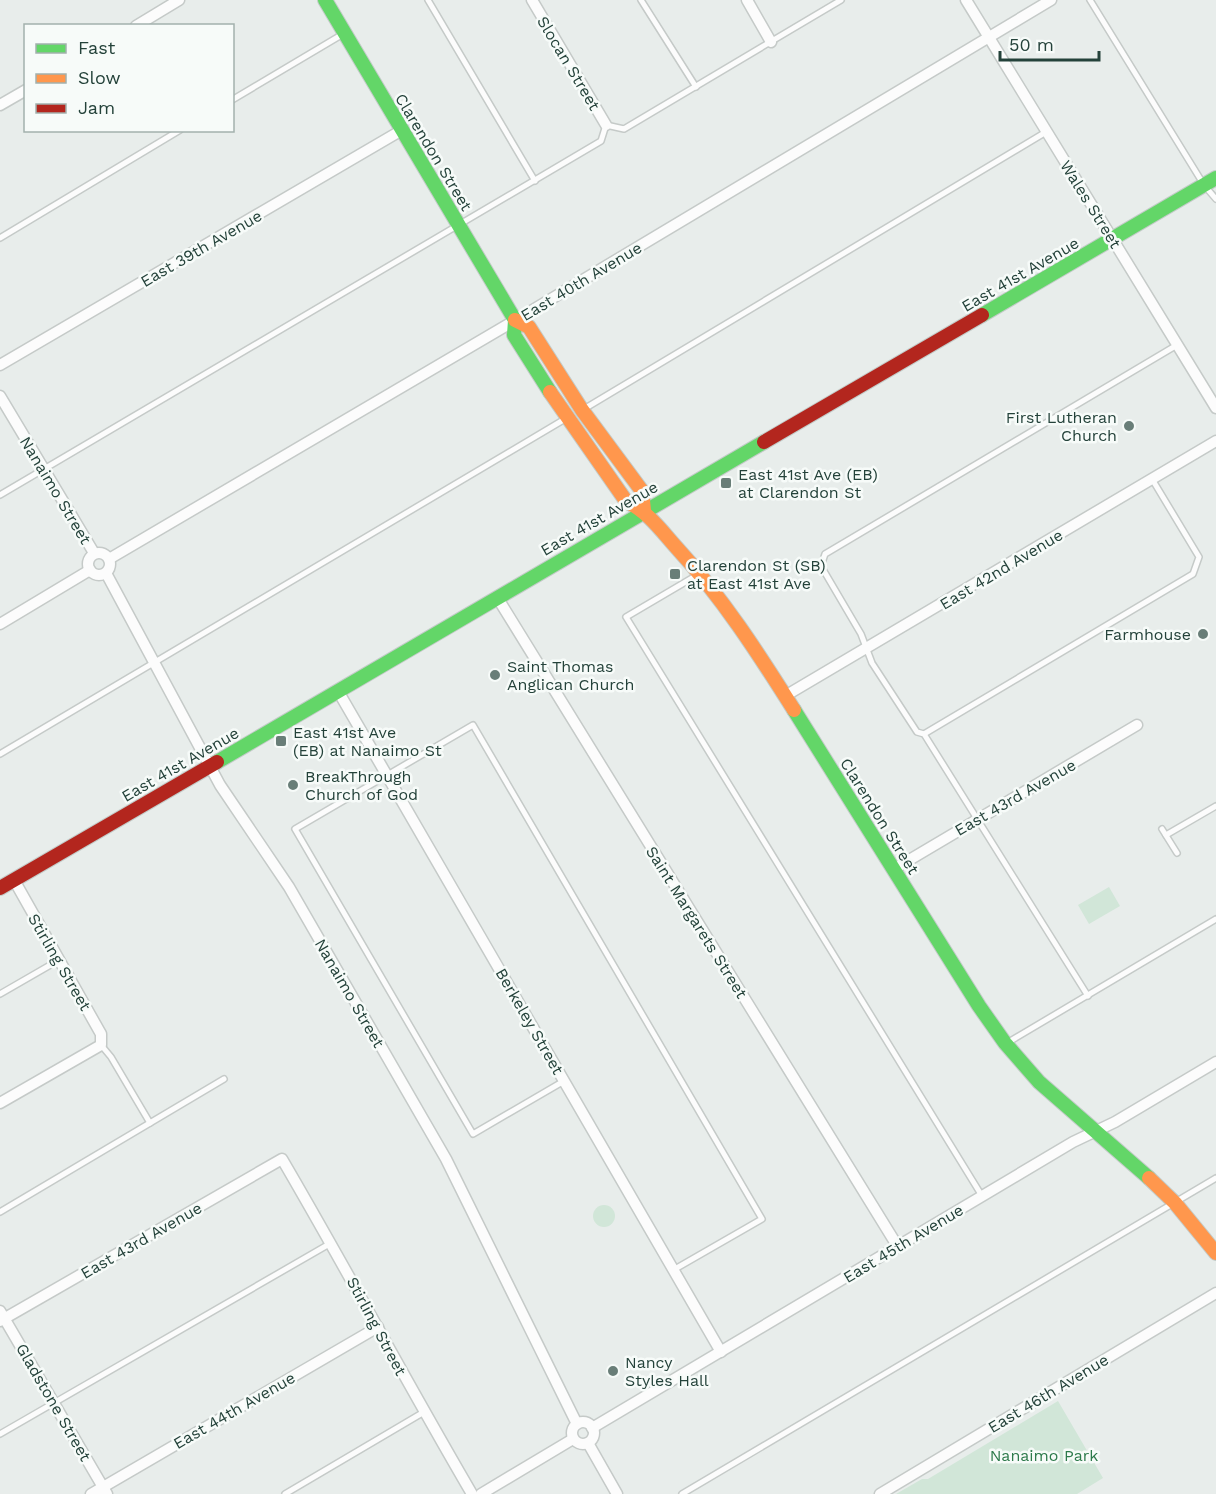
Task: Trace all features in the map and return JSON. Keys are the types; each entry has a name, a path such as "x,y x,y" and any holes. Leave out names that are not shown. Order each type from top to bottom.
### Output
{"street":[{"path":"139,24 179,0"},
{"name":"Clarendon Street","path":"325,0 515,320 529,327 582,410 642,491 644,510"},
{"name":"Slocan Street","path":"532,0 606,125"},
{"path":"747,0 771,42"},
{"name":"Wales Street","path":"966,0 1216,408"},
{"name":"East 40th Avenue","path":"109,559 1051,0"},
{"path":"0,105 24,91"},
{"name":"East 39th Avenue","path":"0,365 402,130"},
{"name":"East 41st Avenue","path":"0,888 1210,181"},
{"name":"Clarendon Street","path":"515,320 514,335 566,418 626,501 644,510 700,573 748,636 979,1006 1005,1043 1039,1082 1094,1132 1143,1172 1175,1203 1216,1253"},
{"name":"Nanaimo Street","path":"0,396 94,554"},
{"name":"East 42nd Avenue","path":"785,696 1216,441"},
{"path":"101,553 109,559 110,567 106,573 96,574 90,570 88,561 94,554 101,553"},
{"path":"0,624 90,570"},
{"name":"Nanaimo Street","path":"106,573 219,785 289,887 446,1159 577,1424"},
{"name":"Saint Margarets Street","path":"496,597 898,1246"},
{"name":"Berkeley Street","path":"338,691 722,1352"},
{"name":"East 43rd Avenue","path":"894,868 1137,725"},
{"name":"Stirling Street","path":"14,880 101,1034 101,1045"},
{"path":"0,1104 101,1045"},
{"name":"East 45th Avenue","path":"592,1428 982,1196 1216,1062"},
{"name":"East 43rd Avenue","path":"2,1317 282,1159"},
{"name":"Stirling Street","path":"282,1159 332,1242 424,1412 472,1494"},
{"name":"East 46th Avenue","path":"880,1494 1216,1293"},
{"name":"Gladstone Street","path":"2,1317 105,1490"},
{"name":"East 44th Avenue","path":"91,1494 105,1490 378,1327"},
{"path":"584,1422 592,1428 593,1438 588,1443 581,1444 573,1439 572,1429 577,1424 584,1422"},
{"path":"481,1494 500,1489 573,1439"},
{"path":"588,1443 617,1494"}],"lane":[{"path":"428,0 535,181"},
{"path":"641,0 696,87"},
{"path":"0,495 601,141 606,125 624,129 841,0"},
{"path":"1090,0 1210,181 1216,199"},
{"path":"234,98 345,33"},
{"path":"0,238 177,132"},
{"path":"582,410 1046,132"},
{"path":"1088,996 924,734 917,732 872,663 867,648 821,566 825,554 1177,345"},
{"path":"0,754 566,418"},
{"path":"924,734 1192,574 1199,557 1152,479"},
{"path":"700,573 626,617 982,1196"},
{"path":"565,1080 473,1134 295,829 473,725 762,1219 675,1269"},
{"path":"1166,835 1216,806"},
{"path":"1162,829 1177,853"},
{"path":"1005,1043 1216,919"},
{"path":"0,994 59,960"},
{"path":"101,1045 111,1057 150,1123"},
{"path":"0,1212 224,1079"},
{"path":"682,1494 1216,1178"},
{"path":"0,1434 332,1242"},
{"path":"285,1494 424,1412"}],"green space":[{"path":"1109,887 1120,906 1089,924 1078,905"},
{"path":"600,1205 608,1205 615,1212 615,1220 608,1227 600,1227 593,1220 593,1212"},
{"name":"Nanaimo Park","path":"1058,1401 1103,1478 1077,1494 896,1494 922,1479 928,1479"}],"traffic: fast":[{"path":"325,0 515,320 514,335 550,392"},
{"path":"982,315 1216,178"},
{"path":"217,762 764,442"},
{"path":"794,710 979,1006 1005,1043 1039,1082 1149,1178"}],"traffic: slow":[{"path":"515,320 529,327 582,410 642,491 644,510"},
{"path":"550,392 626,501 653,521 709,586 753,647 794,710"},
{"path":"1149,1178 1175,1203 1216,1253"}],"traffic: jam":[{"path":"764,442 982,315"},
{"path":"0,888 217,762"}],"place":[{"name":"First Lutheran Church","path":"1129,426"},
{"name":"East 41st Ave (EB) at Clarendon St","path":"726,483"},
{"name":"Clarendon St (SB) at East 41st Ave","path":"675,574"},
{"name":"Farmhouse","path":"1203,634"},
{"name":"Saint Thomas Anglican Church","path":"495,675"},
{"name":"East 41st Ave (EB) at Nanaimo St","path":"281,741"},
{"name":"BreakThrough Church of God","path":"293,785"},
{"name":"Nancy Styles Hall","path":"613,1371"}]}
